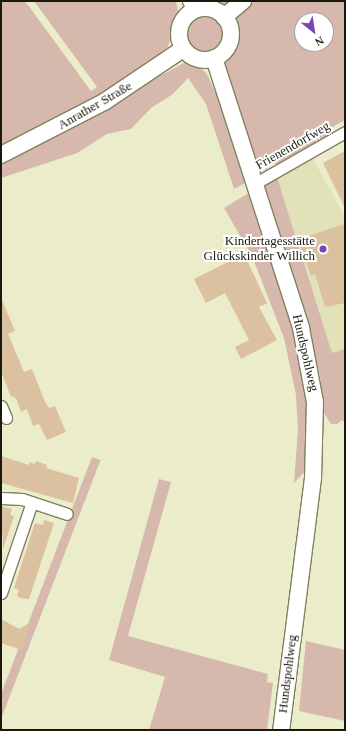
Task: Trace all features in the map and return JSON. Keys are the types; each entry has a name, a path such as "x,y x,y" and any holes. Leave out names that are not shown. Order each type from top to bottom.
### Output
{"street":[{"path":"224,17 243,1"},
{"path":"190,6 210,9 224,17 229,28 230,40 224,51 214,58 198,59 183,49 180,28 187,16 190,6"},
{"name":"Anrather Straße","path":"1,155 104,102 183,49"},
{"name":"Hundspohlweg","path":"214,58 304,339 311,367 316,414 314,478 281,730"},
{"name":"Frienendorfweg","path":"254,184 345,132"},
{"path":"1,406 6,418"},
{"path":"1,498 32,502 66,514"},
{"path":"1,593 32,502"}],"shaded area":[{"path":"1,1 25,1 91,91 97,87 34,1 176,1 178,10 168,47 158,58 109,92 1,149"},
{"path":"210,1 345,1 345,120 331,128 326,138 278,164 264,163 268,170 257,166 251,155 228,81 225,64 235,44 236,33 234,25 215,2"},
{"path":"209,15 218,20 222,26 222,40 218,46 209,51 201,51 192,46 188,40 187,29 192,20 198,16"},
{"path":"184,63 195,63 207,74 224,111 247,182 234,189 206,104 188,78 173,94 151,108 131,129 107,134 77,153 1,178 1,162"},
{"name":"Kindertagesstätte Glückskinder Willich","path":"312,157 345,217 345,349 332,354 277,177"},
{"path":"277,177 332,353 345,349 345,418 344,422 342,420 337,424 331,424 324,413 320,376 311,339 264,194 265,186"},
{"path":"250,192 296,330 309,397 309,467 294,483 298,430 296,395 284,338 252,256 224,208"},
{"path":"92,457 100,460 1,719 1,694"},
{"path":"159,479 171,482 128,636 268,674 267,682 273,683 267,730 149,730 165,677 109,660"},
{"path":"306,641 345,650 345,721 299,711"}],"building":[{"path":"345,151 345,208 323,163"},
{"path":"345,224 345,303 325,307 315,274 311,276 298,239"},
{"path":"244,254 267,303 259,307 277,340 241,359 235,347 249,340 225,293 206,303 194,279"},
{"path":"1,298 15,331 8,334 24,372 32,369 45,402 49,408 55,406 66,432 47,440 39,424 33,426 27,409 21,412 17,400 13,396 11,397 1,371"},
{"path":"1,456 29,465 29,462 35,464 36,461 47,465 46,468 79,478 73,503 1,483"},
{"path":"1,506 12,509 10,515 14,516 3,549"},
{"path":"44,520 54,523 29,599 20,598 17,595 19,590 14,588 35,523 43,525"},
{"path":"1,619 19,629 31,622 22,650 1,643"}],"place":[{"name":"Kindertagesstätte Glückskinder Willich","path":"323,249"}]}
